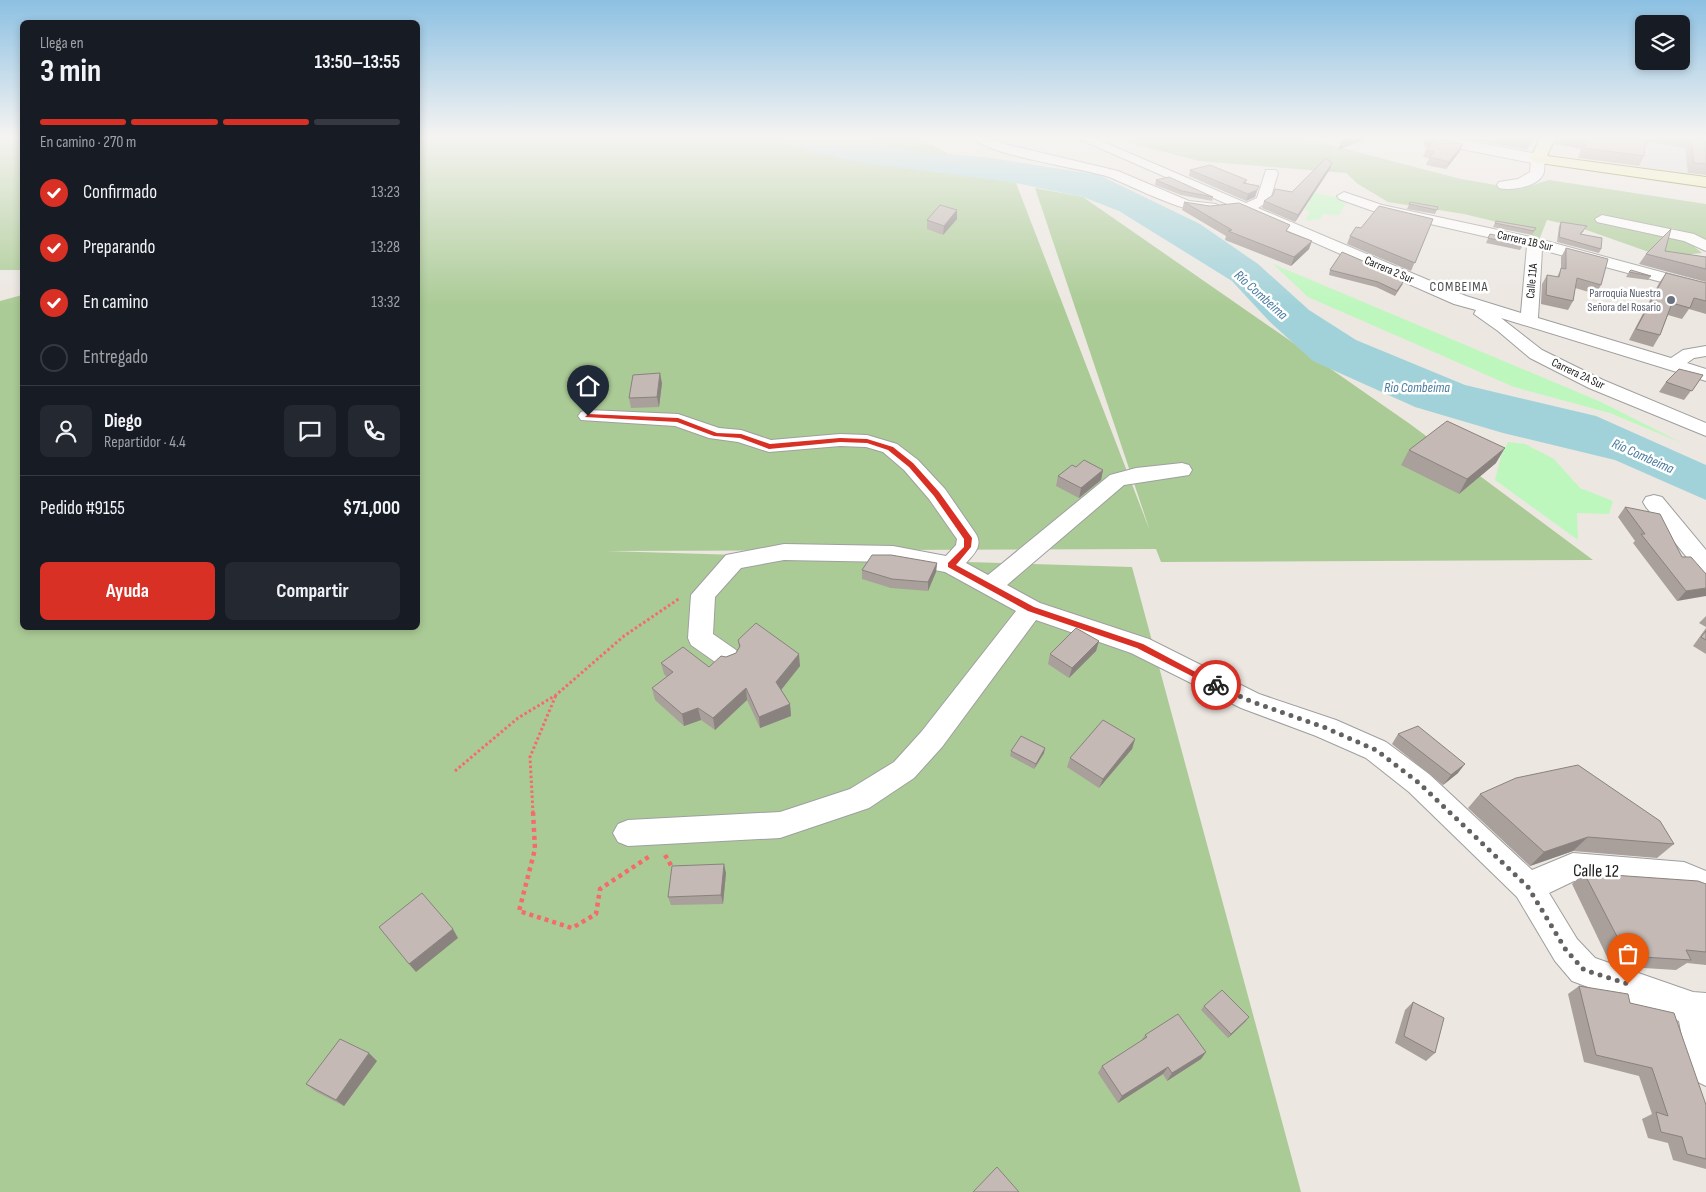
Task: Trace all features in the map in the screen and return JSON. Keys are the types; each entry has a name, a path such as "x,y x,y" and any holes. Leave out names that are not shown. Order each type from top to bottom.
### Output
{"street":[{"path":"1161,194 1186,204 1225,208 1243,206 1263,200 1265,194"},
{"name":"Carrera 2 Sur","path":"1213,194 1460,300 1706,374"},
{"name":"Carrera 1B Sur","path":"1344,196 1378,208 1535,243 1706,289"},
{"path":"1602,219 1689,237 1706,246"},
{"name":"Calle 11A","path":"1529,320 1535,243"},
{"name":"Carrera 2A Sur","path":"1460,300 1504,327 1536,354 1596,384 1706,430"},
{"path":"1673,365 1689,354 1706,351"},
{"path":"588,416 678,420 716,434 741,436 769,446 840,440 867,441 890,448 911,465 937,494 968,538 967,547 951,565"},
{"path":"990,586 1117,480 1136,474 1182,470"},
{"path":"1654,502 1706,565"},
{"path":"727,658 700,638 703,595 734,561 784,552 893,554 951,565 1031,609 1140,646 1250,701 1326,728 1376,750 1419,783 1528,887 1566,950 1584,970 1699,1009 1706,1068"},
{"path":"628,832 780,825 859,800 904,770 932,739 1031,609"},
{"name":"Calle 12","path":"1528,887 1573,867 1684,876 1706,885"}],"path":[{"path":"455,771 518,718 556,695 624,636 687,593"},
{"path":"556,695 530,757 535,849 520,911 572,928 596,914 600,889 654,854"},
{"path":"659,854 665,854 677,875"}],"green space":[{"path":"0,194 20,194 20,270 0,270"},
{"path":"420,194 1020,194 1150,531 1037,194 1065,194 1083,197 1410,424 1593,560 1161,562 1156,549 607,551 1132,567 1301,1192 0,1192 0,301 20,296 20,630 420,630"},
{"path":"1305,194 1318,194 1341,198 1346,203 1339,215 1322,214 1321,219 1305,221 1310,212 1304,209 1309,204"},
{"path":"1374,194 1638,194 1706,204 1706,242 1689,233 1671,228 1702,253 1663,257 1578,227 1547,220 1539,240 1522,228 1464,214 1388,202"},
{"path":"1273,264 1601,402 1682,443 1610,413 1514,387 1308,297"},
{"path":"1508,442 1525,444 1554,459 1580,488 1613,501 1609,514 1577,513 1578,540 1495,480 1501,456"}],"water":[{"name":"Rio Combeima","path":"1067,194 1137,194 1200,224 1258,264 1309,310 1356,340 1465,385 1596,416 1706,465 1706,500 1615,460 1503,433 1415,407 1313,361 1269,321 1232,281 1119,211 1083,197"}],"building":[{"path":"1196,194 1206,194 1213,197"},
{"path":"1312,194 1298,215 1264,201 1273,195"},
{"path":"1184,202 1210,206 1239,203 1290,225 1286,231 1312,241 1294,257 1228,231 1232,230"},
{"path":"1410,202 1438,207 1437,210 1409,204"},
{"path":"940,205 957,210 944,226 927,220"},
{"path":"1379,206 1433,219 1415,263 1350,236 1356,227 1361,228"},
{"path":"1496,221 1536,228 1534,231 1495,223"},
{"path":"1561,222 1587,226 1580,234 1602,238 1601,249 1559,237"},
{"path":"1671,229 1665,251 1706,257 1706,269 1646,254"},
{"path":"1490,234 1525,242 1523,245 1488,238"},
{"path":"1566,248 1608,259 1601,285 1577,278 1573,301 1546,295 1547,275 1559,277 1561,268 1566,269"},
{"path":"1342,252 1405,279 1397,291 1378,282 1330,270"},
{"path":"1631,270 1651,276 1629,272"},
{"path":"1666,273 1706,283 1706,301 1694,298 1690,308 1672,303 1660,335 1636,329"},
{"path":"1679,369 1703,375 1692,391 1666,382"},
{"path":"660,373 657,397 629,398 633,375"},
{"path":"1447,421 1505,448 1467,479 1409,450"},
{"path":"1084,460 1103,470 1081,488 1058,476 1072,465 1076,467"},
{"path":"1625,507 1660,514 1682,557 1691,557 1706,574 1706,588 1686,591 1641,534 1645,534"},
{"path":"872,555 891,555 937,563 928,582 892,579 862,570"},
{"path":"756,623 799,654 776,682 790,704 759,717 746,688 713,718 698,708 682,714 652,688 673,672 661,663 683,647 709,667 721,656 726,657 736,653 740,646 738,640"},
{"path":"1076,628 1099,641 1072,668 1050,654"},
{"path":"1706,631 1706,640 1701,637"},
{"path":"1103,720 1135,739 1103,779 1070,758"},
{"path":"1418,726 1465,764 1451,775 1398,734"},
{"path":"1021,736 1045,748 1036,764 1011,751"},
{"path":"1578,765 1660,821 1674,844 1588,837 1544,852 1480,794 1516,778"},
{"path":"724,864 721,895 668,897 672,866"},
{"path":"1584,873 1698,881 1706,884 1706,952 1686,950 1691,960 1643,957 1624,950"},
{"path":"422,893 453,929 409,964 379,927"},
{"path":"1579,986 1628,994 1630,1003 1674,1013 1706,1105 1706,1159 1687,1154 1682,1137 1661,1132 1656,1112 1668,1116 1652,1068 1596,1055"},
{"path":"1222,990 1249,1017 1231,1034 1204,1006"},
{"path":"1413,1002 1444,1018 1435,1053 1404,1036"},
{"path":"1178,1014 1206,1052 1172,1073 1168,1067 1122,1096 1102,1066"},
{"path":"340,1039 369,1053 336,1100 306,1084"},
{"path":"997,1167 1019,1192 973,1192"}],"way so far":[{"path":"1216,685 1250,701 1326,728 1376,750 1419,783 1528,887 1566,950 1584,970 1628,984"}],"place":[{"name":"Parroquia Nuestra Señora del Rosario","path":"1671,300"}],"district":[{"name":"COMBEIMA","path":"1459,286"}],"route":[{"path":"588,416 678,420 716,434 741,436 769,446 785,447 840,440 867,441 890,448 911,465 937,494 968,538 967,547 951,565 1031,609 1140,646 1216,685"}],"water label":[{"name":"Río Combeima","path":"1261,295"},
{"name":"Río Combeima","path":"1643,456"}]}
